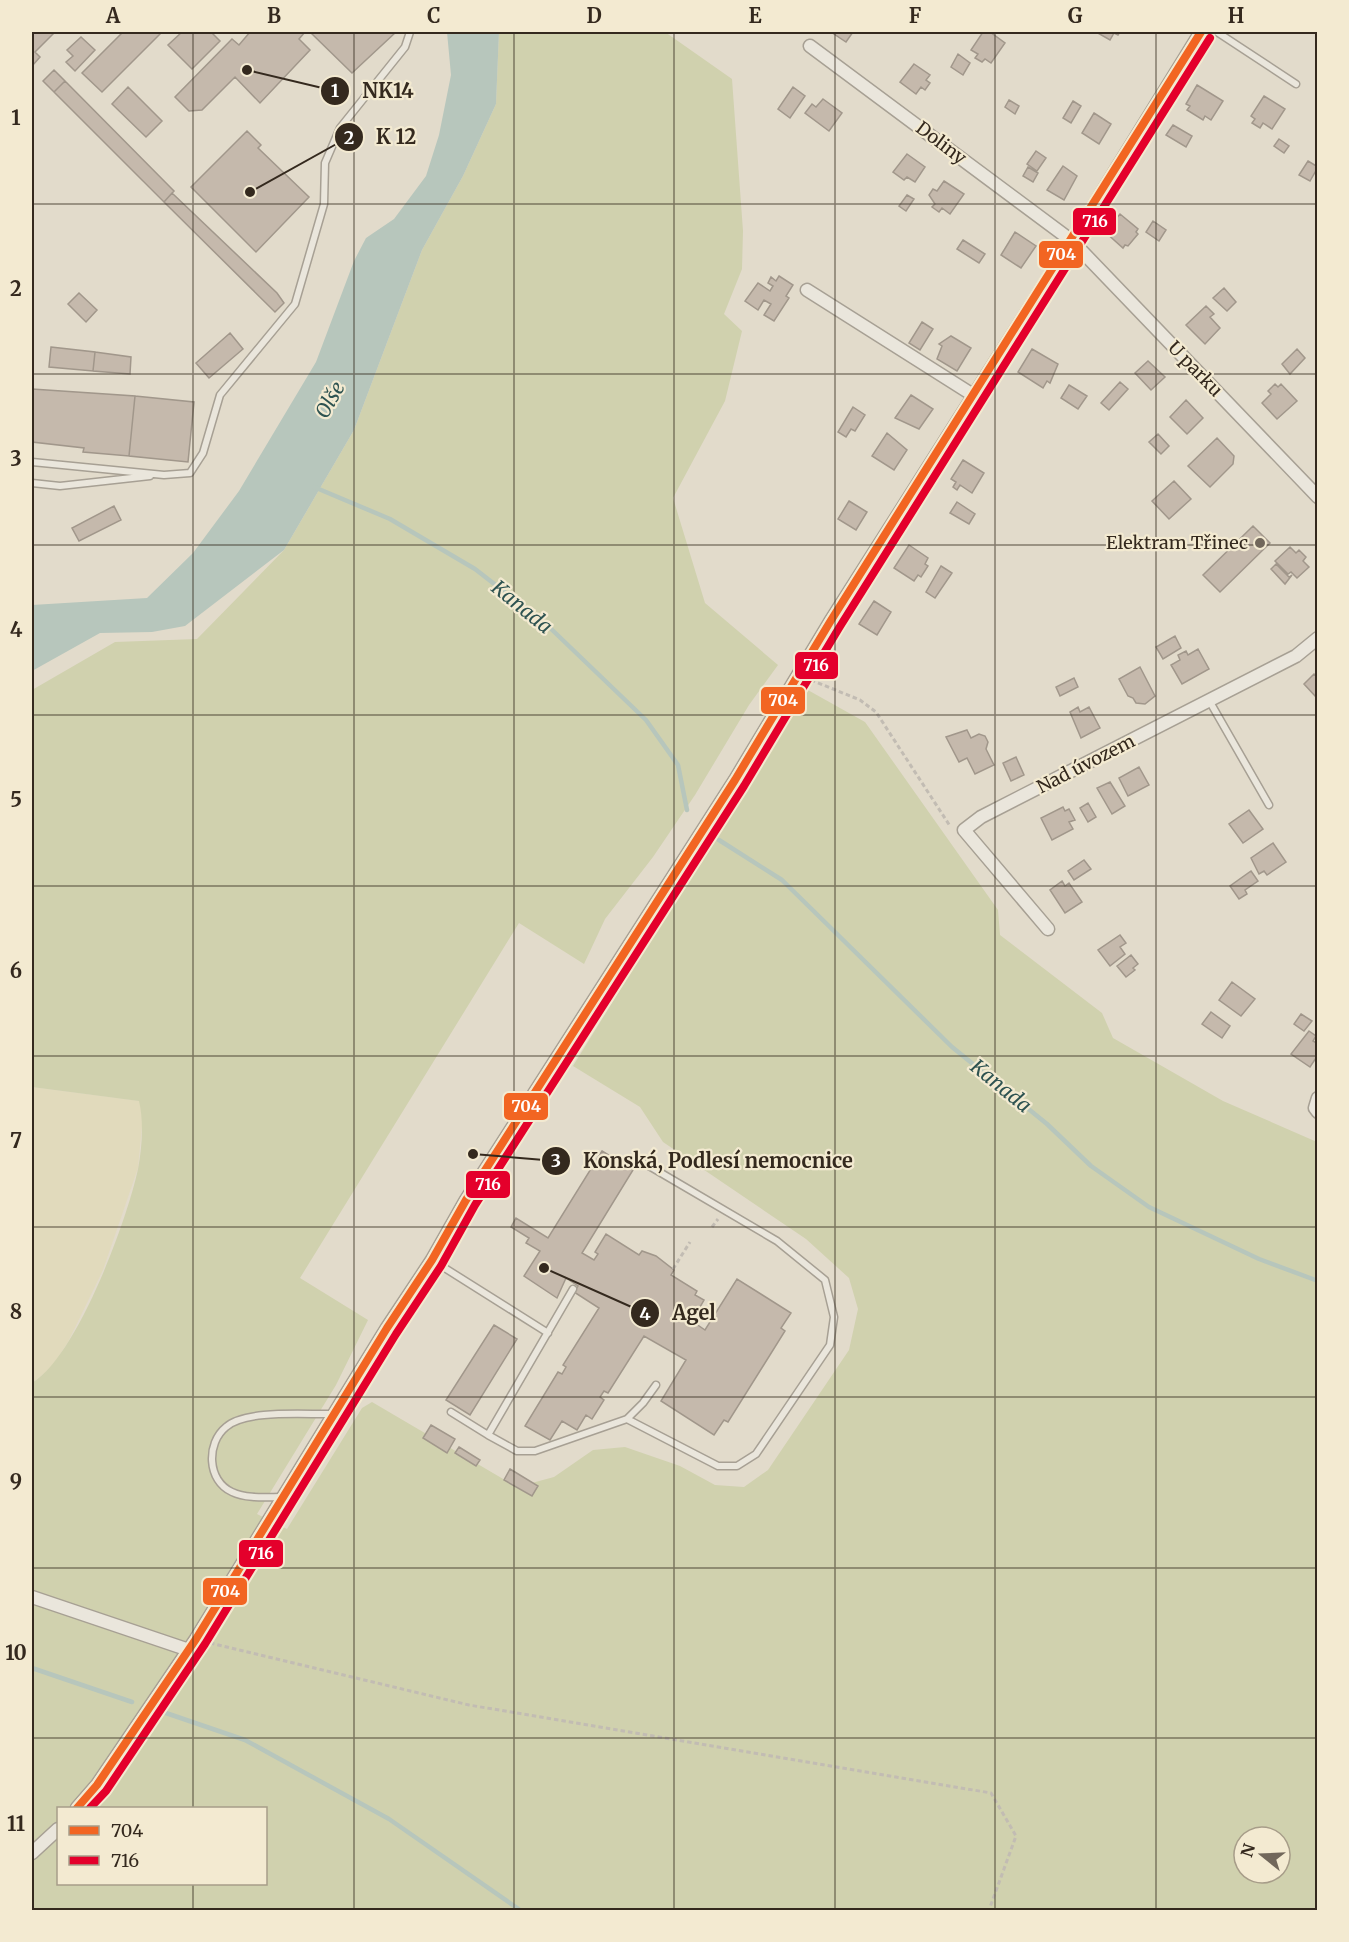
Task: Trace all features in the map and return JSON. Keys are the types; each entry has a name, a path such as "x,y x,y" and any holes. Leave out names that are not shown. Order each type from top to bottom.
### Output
{"street":[{"path":"79,1807 97,1785 196,1640 334,1414 432,1260 466,1200 735,780 797,675 1072,241 1201,32"},
{"name":"Doliny","path":"810,46 1072,241"},
{"name":"U parku","path":"1072,241 1317,497"},
{"path":"807,290 973,395"},
{"name":"Nad úvozem","path":"964,830 981,817 1210,702 1296,656 1317,638"},
{"path":"964,830 1048,929"},
{"path":"32,1597 189,1650"},
{"path":"32,1853 57,1830"}],"lane":[{"path":"32,483 60,486 189,473 203,453 220,395 295,304 324,204 325,163 339,128 405,47 410,32"},
{"path":"1217,32 1296,84"},
{"path":"32,462 164,475"},
{"path":"1210,702 1269,805"},
{"path":"627,1419 718,1466 737,1466 756,1454 830,1346 834,1317 825,1280 777,1241 644,1163"},
{"path":"432,1260 548,1333"},
{"path":"488,1436 573,1289"},
{"path":"451,1412 488,1436 517,1451 535,1451 627,1419 656,1385"},
{"path":"284,1497 251,1497 231,1492 214,1475 211,1448 226,1426 253,1416 334,1414"}],"path":[{"path":"797,675 860,700 876,712 951,827 964,830"},
{"path":"673,1269 690,1242"},
{"path":"196,1640 469,1705 991,1792 1016,1836 989,1911"}],"shaded area":[{"path":"32,1087 140,1101 143,1116 138,1168 103,1270 68,1342 51,1368 32,1383"}],"green space":[{"path":"499,32 665,32 732,79 743,231 742,269 724,314 742,331 725,401 673,498 705,603 778,665 749,705 695,795 653,857 605,919 584,964 519,923 300,1278 368,1320 336,1385 257,1514 287,1529 362,1408 372,1402 517,1487 554,1477 593,1450 625,1447 680,1466 715,1485 744,1487 768,1470 849,1350 858,1309 849,1278 806,1239 663,1142 640,1107 573,1066 806,689 865,722 998,910 1000,935 1102,1013 1113,1038 1223,1101 1317,1142 1317,1910 32,1910 32,1383 49,1368 66,1345 98,1285 132,1192 138,1169 142,1126 139,1101 32,1087 32,690 115,642 197,639 284,550 354,430 422,250 463,176 496,104"}],"water":[{"name":"Olše","path":"447,32 499,32 496,104 463,176 422,250 354,430 284,550 185,626 152,632 100,633 32,671 32,605 147,598 193,553 239,491 316,362 354,261 366,238 394,219 426,176 439,135 451,75"}],"building":[{"path":"32,32 55,32 35,52 40,57 32,66"},
{"path":"123,32 162,32 102,92 82,73"},
{"path":"182,32 211,32 220,41 192,69 168,45"},
{"path":"250,32 305,32 299,39 310,50 260,103 235,77 202,110 189,111 175,97 232,39 239,45"},
{"path":"310,32 396,32 352,73"},
{"path":"831,32 853,32 846,42"},
{"path":"983,32 990,32 1005,43 991,63 985,59 982,62 975,58 978,54 971,50"},
{"path":"1096,32 1120,32 1118,35 1114,33 1110,40"},
{"path":"81,37 95,50 75,71 66,62 73,56 67,50"},
{"path":"958,54 970,63 963,75 951,67"},
{"path":"914,64 930,75 926,80 930,83 925,90 921,87 916,94 900,82"},
{"path":"54,70 65,81 54,92 43,81"},
{"path":"65,81 174,191 164,202 54,92"},
{"path":"1197,85 1223,101 1211,120 1205,116 1203,120 1187,110 1190,106 1186,104"},
{"path":"128,87 162,121 146,137 112,104"},
{"path":"793,87 805,96 790,118 778,109"},
{"path":"1264,96 1285,109 1272,129 1263,123 1260,128 1252,123 1255,119 1251,116"},
{"path":"823,99 842,113 829,131 805,113 812,104 816,107"},
{"path":"1009,100 1019,106 1015,114 1005,107"},
{"path":"1073,101 1081,106 1071,123 1063,118"},
{"path":"1094,113 1111,124 1099,144 1082,133"},
{"path":"1173,125 1192,136 1186,147 1166,135"},
{"path":"247,131 261,145 258,148 309,197 256,252 191,187"},
{"path":"1279,139 1289,146 1284,153 1274,146"},
{"path":"1036,151 1046,158 1037,171 1027,164"},
{"path":"907,154 925,167 915,182 907,177 904,180 893,172"},
{"path":"1308,161 1318,167 1310,181 1299,175"},
{"path":"1063,166 1077,176 1064,200 1047,190"},
{"path":"1028,167 1038,173 1033,182 1023,176"},
{"path":"944,181 964,194 950,214 942,208 939,212 932,207 935,204 929,195 933,189 937,191"},
{"path":"172,193 277,293 284,303 275,312 164,202"},
{"path":"907,195 914,199 906,211 899,206"},
{"path":"1120,214 1138,229 1136,232 1138,234 1128,246 1125,245 1123,248 1105,232"},
{"path":"1153,221 1166,230 1159,241 1146,232"},
{"path":"1015,232 1036,246 1021,268 1001,255"},
{"path":"963,240 985,254 979,263 957,249"},
{"path":"779,276 793,285 786,296 789,298 774,321 764,315 771,304 764,300 758,310 745,301 758,283 770,291 773,286 768,283 771,277 776,281"},
{"path":"1224,288 1236,302 1227,311 1213,298"},
{"path":"79,293 97,310 86,322 68,304"},
{"path":"1206,306 1214,314 1210,317 1220,328 1205,344 1186,325"},
{"path":"922,322 933,329 920,350 909,343"},
{"path":"230,333 243,349 209,378 196,363"},
{"path":"951,336 971,348 957,371 937,359 942,346 939,344"},
{"path":"51,347 95,352 93,371 49,367"},
{"path":"1032,349 1058,364 1050,383 1047,381 1043,388 1018,372"},
{"path":"1297,349 1305,358 1290,374 1282,364"},
{"path":"95,352 131,357 130,374 93,371"},
{"path":"1148,361 1165,377 1151,390 1135,373"},
{"path":"1120,382 1128,389 1109,410 1101,403"},
{"path":"1275,384 1278,387 1281,384 1297,401 1277,419 1262,403 1271,394 1268,391"},
{"path":"1069,385 1087,396 1078,409 1061,398"},
{"path":"32,389 135,396 129,456 83,452 84,448 32,442"},
{"path":"911,395 933,409 919,429 895,418"},
{"path":"135,396 194,402 188,462 129,456"},
{"path":"1186,400 1203,418 1187,434 1170,417"},
{"path":"853,407 865,415 855,431 851,429 846,437 838,432"},
{"path":"887,433 907,450 894,470 872,456"},
{"path":"1158,434 1169,446 1161,454 1149,442"},
{"path":"1217,438 1234,456 1233,464 1210,487 1188,466"},
{"path":"963,460 984,473 972,493 960,485 957,490 953,487 956,482 951,479"},
{"path":"1174,481 1191,499 1169,519 1152,501"},
{"path":"849,501 867,512 856,530 838,519"},
{"path":"957,502 975,514 969,524 950,513"},
{"path":"114,506 121,520 79,541 72,528"},
{"path":"1253,526 1270,543 1220,592 1203,575"},
{"path":"909,545 928,558 925,564 928,566 921,577 918,575 914,581 894,568"},
{"path":"1290,547 1296,553 1299,550 1306,557 1303,561 1309,567 1297,578 1291,572 1288,574 1275,561"},
{"path":"1276,564 1289,577 1292,575 1285,584 1271,569"},
{"path":"941,566 952,573 935,598 926,592"},
{"path":"874,601 891,612 877,635 859,624"},
{"path":"1175,636 1181,648 1163,659 1156,647"},
{"path":"1198,649 1209,669 1182,684 1171,665 1180,660 1178,655 1186,651 1188,655"},
{"path":"1140,667 1155,696 1145,704 1136,703 1128,696 1119,679"},
{"path":"1314,674 1318,678 1316,697 1304,684"},
{"path":"1074,678 1078,687 1060,696 1056,687"},
{"path":"1078,707 1080,712 1089,707 1100,728 1081,738 1070,712"},
{"path":"967,730 971,738 979,734 985,736 988,742 986,749 994,765 975,774 967,758 959,762 946,737"},
{"path":"1016,757 1024,775 1011,781 1003,763"},
{"path":"1139,767 1149,785 1128,796 1119,778"},
{"path":"1110,782 1125,806 1112,814 1097,788"},
{"path":"1088,803 1096,817 1088,822 1080,808"},
{"path":"1063,807 1065,811 1069,809 1075,820 1069,822 1073,829 1052,840 1041,818"},
{"path":"1249,810 1263,829 1243,843 1229,824"},
{"path":"1273,843 1286,862 1267,875 1264,871 1259,874 1251,858"},
{"path":"1084,860 1091,869 1074,880 1068,871"},
{"path":"1251,871 1258,881 1245,890 1247,894 1239,899 1230,886"},
{"path":"1062,881 1065,886 1069,883 1082,902 1065,913 1050,890"},
{"path":"1120,935 1126,943 1120,947 1125,954 1110,966 1098,950"},
{"path":"1131,955 1138,964 1133,968 1135,970 1126,977 1117,966"},
{"path":"1232,982 1255,999 1241,1016 1219,1000"},
{"path":"1211,1012 1230,1026 1222,1038 1202,1024"},
{"path":"1301,1014 1312,1021 1304,1031 1294,1024"},
{"path":"1309,1031 1316,1036 1313,1041 1318,1044 1318,1055 1310,1067 1291,1054"},
{"path":"602,1151 633,1170 582,1253 594,1260 598,1254 595,1252 606,1234 639,1255 642,1251 656,1256 674,1270 671,1275 697,1291 695,1295 704,1300 692,1321 705,1330 737,1279 791,1313 781,1328 785,1331 728,1422 724,1420 714,1435 661,1401 686,1360 644,1336 608,1393 604,1391 600,1397 604,1400 592,1419 586,1415 577,1430 562,1421 550,1440 525,1426 558,1372 562,1374 566,1367 563,1365 599,1308 574,1292 578,1286 566,1278 557,1298 524,1276 540,1251 526,1243 529,1238 511,1227 516,1218 548,1238"},
{"path":"494,1325 517,1339 470,1415 446,1400"},
{"path":"431,1425 455,1439 447,1453 423,1438"},
{"path":"459,1447 480,1460 476,1466 455,1453"},
{"path":"510,1469 538,1486 532,1496 504,1480"}],"waterway":[{"name":"Kanada","path":"314,487 390,519 475,569 546,624 646,720 678,765 687,810"},
{"name":"Kanada","path":"719,840 782,880 952,1047 1047,1124 1091,1166 1149,1207 1259,1259 1318,1281"},
{"path":"32,1668 132,1702"},
{"path":"163,1712 245,1740 389,1819 520,1910"}],"transit line":[{"name":"704","path":"78,1807 97,1785 196,1639 387,1328 432,1260 466,1200 735,780 830,622 1201,32"},
{"name":"716","path":"91,1807 106,1791 205,1644 396,1334 441,1266 475,1205 744,786 839,628 1210,38"}],"place":[{"name":"NK14","path":"247,70"},
{"name":"K 12","path":"250,192"},
{"name":"Elektram Třinec","path":"1260,543"},
{"name":"Konská, Podlesí nemocnice","path":"473,1154"},
{"name":"Agel","path":"544,1268"}]}
